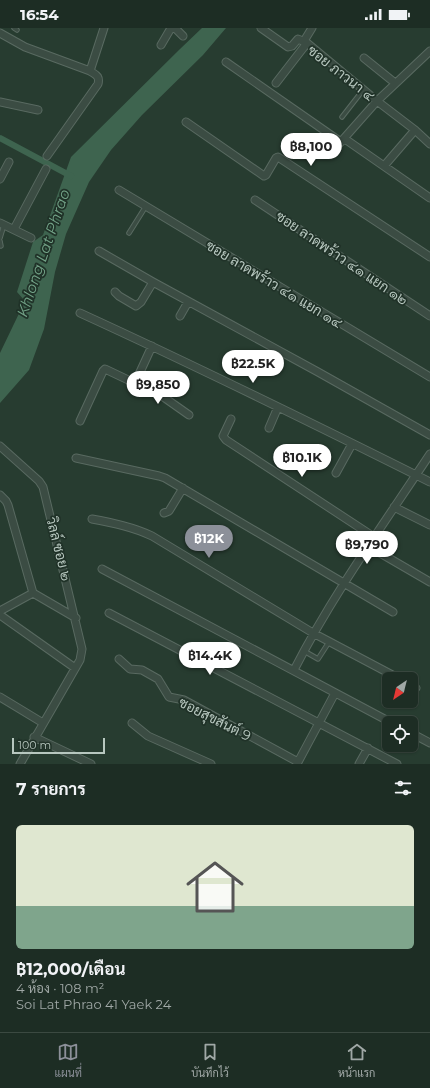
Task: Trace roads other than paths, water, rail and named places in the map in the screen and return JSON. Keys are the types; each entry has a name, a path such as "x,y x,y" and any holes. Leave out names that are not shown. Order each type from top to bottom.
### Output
{"street":[{"path":"90,71 104,28"},
{"path":"161,45 171,28"},
{"path":"175,28 184,36"},
{"path":"261,28 288,47 292,46 298,39 305,42 312,28"},
{"path":"0,33 25,47 90,71 99,78 98,84 47,156"},
{"name":"ซอย ภาวนา ๔","path":"276,83 305,42 363,90 415,130 430,144"},
{"path":"331,153 377,101 430,51"},
{"path":"364,58 396,83"},
{"path":"226,62 427,196 430,188"},
{"path":"0,102 38,110"},
{"path":"186,122 264,176 278,157 430,257"},
{"path":"384,166 415,130"},
{"path":"0,179 9,162"},
{"path":"14,229 46,169"},
{"name":"ซอย ลาดพร้าว ๔๑ แยก ๑๔","path":"119,190 430,377"},
{"name":"ซอย ลาดพร้าว ๔๑ แยก ๑๒","path":"255,200 430,316"},
{"path":"2,224 32,238"},
{"path":"99,251 188,302 318,372 430,435"},
{"path":"115,292 118,296 136,306 141,302 153,282"},
{"path":"180,316 188,302"},
{"path":"80,313 152,346 430,482"},
{"path":"135,383 152,346"},
{"path":"80,421 104,370 162,396 189,414"},
{"path":"269,428 278,407"},
{"path":"231,419 223,436 226,440 374,537"},
{"path":"336,473 352,444"},
{"name":"วิลล์ ซอย ๒","path":"0,446 42,484 76,618 82,649 82,654 75,668 20,764"},
{"path":"294,670 313,633 368,546 430,454"},
{"path":"76,458 159,476 183,488 393,612"},
{"path":"164,513 169,511 183,488"},
{"path":"0,495 8,505 33,593 76,618"},
{"path":"394,507 430,525"},
{"path":"92,519 126,526 140,530 152,536 313,633 387,672"},
{"path":"368,546 430,582"},
{"path":"102,569 382,718"},
{"path":"0,611 33,593"},
{"path":"109,613 397,764"},
{"path":"0,615 75,668"},
{"name":"ซอยสุขสันต์ 9","path":"119,659 130,669 142,670 158,679 169,697 184,700 298,763"},
{"path":"298,763 335,693"},
{"path":"0,697 43,723"},
{"path":"132,722 148,736 210,764"},
{"path":"418,737 430,743"},
{"path":"34,738 91,764"},
{"path":"359,764 368,748"}],"lane":[{"path":"342,117 363,90"},
{"path":"129,233 146,206"},
{"path":"0,238 2,224"},
{"path":"0,241 1,246"},
{"path":"304,651 318,659 329,642"}],"water":[{"name":"Khlong Lat Phrao","path":"202,28 226,28 203,55 142,115 111,150 89,182 66,234 55,272 44,329 29,370 0,403 0,353 25,301 17,292 33,242 43,235 71,157"}],"waterway":[{"path":"0,138 71,176"}]}
